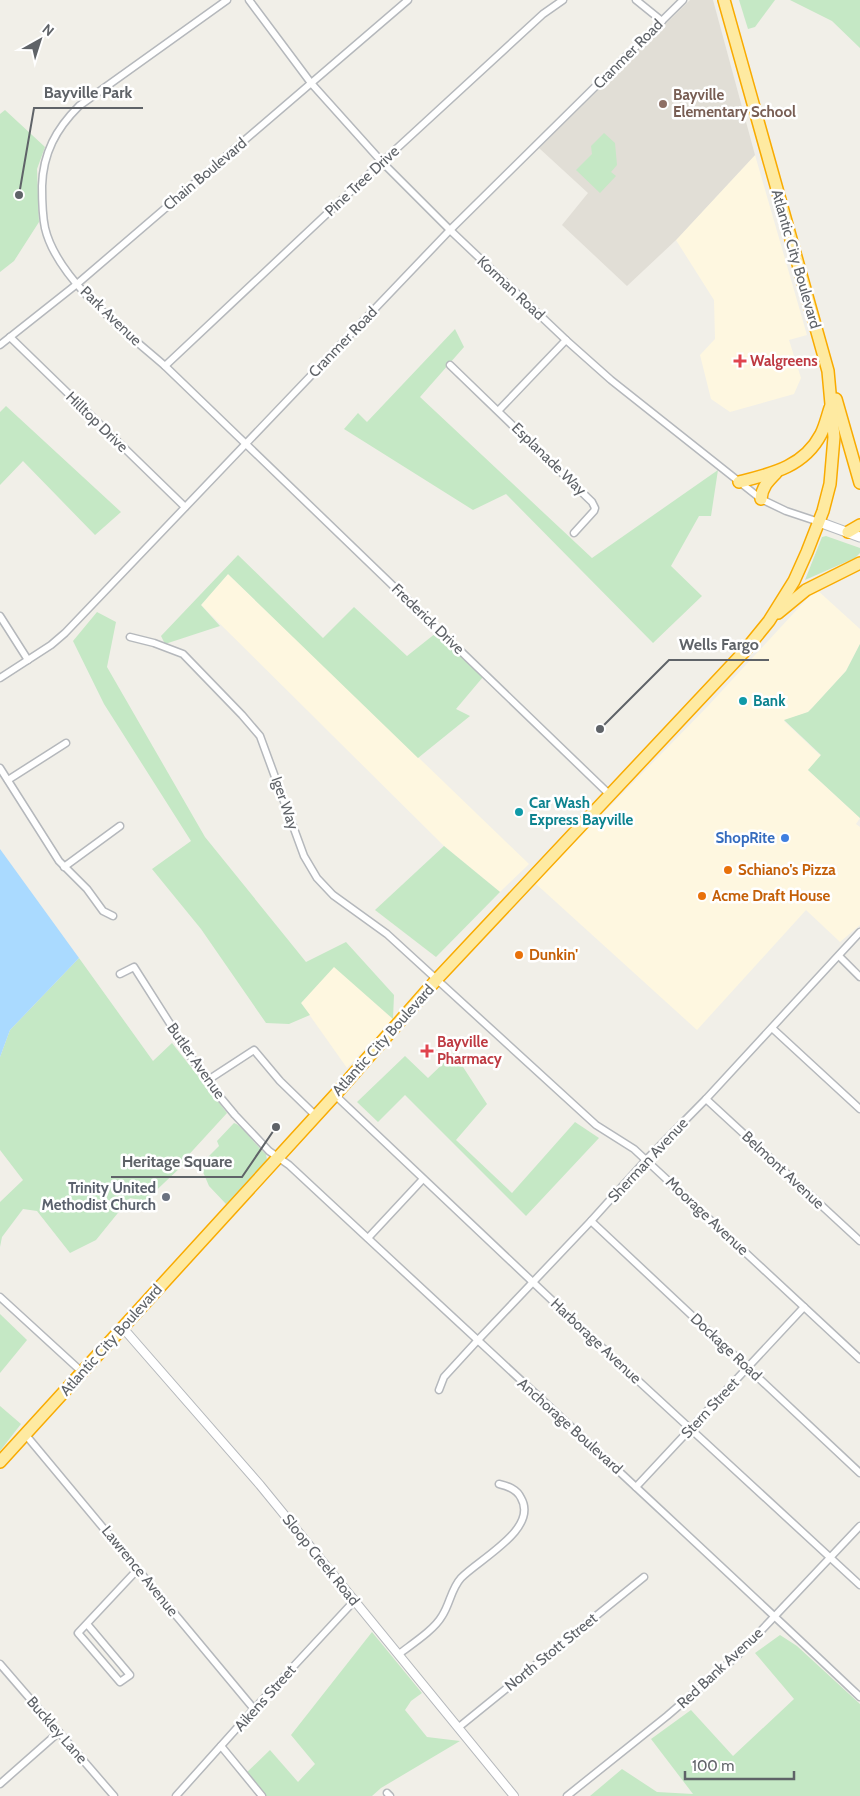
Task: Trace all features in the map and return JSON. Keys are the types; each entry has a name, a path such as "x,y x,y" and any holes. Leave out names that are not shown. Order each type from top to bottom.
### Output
{"highway":[{"name":"Atlantic City Boulevard","path":"0,1462 335,1095 437,979 743,653 769,621 794,581 819,522 831,476 834,437 832,404 828,371 724,0"},
{"path":"828,371 860,483"},
{"path":"739,482 777,472 798,462 811,450 821,434 832,404"},
{"path":"761,499 761,492 766,483 777,472"},
{"path":"848,532 860,525"},
{"path":"769,621 806,590 858,563"}],"main road":[{"path":"819,522 860,537"}],"street":[{"name":"Park Avenue","path":"227,0 80,106 60,128 53,140 44,166 42,193 45,228 58,256 78,284 98,307 166,366 246,444"},
{"name":"Korman Road","path":"248,0 311,84 382,162 450,230 566,340 611,380 761,499 786,511 819,522"},
{"name":"Chain Boulevard","path":"0,345 78,284 408,0"},
{"name":"Pine Tree Drive","path":"166,366 382,162 543,14 563,0"},
{"path":"636,0 662,21"},
{"name":"Cranmer Road","path":"0,678 65,633 450,230 683,0"},
{"name":"Hilltop Drive","path":"10,337 185,507"},
{"name":"Esplanade Way","path":"499,410 566,340"},
{"name":"Esplanade Way","path":"450,365 499,410 592,502 595,508 594,511 574,533"},
{"name":"Frederick Drive","path":"246,444 609,794"},
{"path":"0,616 28,660"},
{"name":"Iger Way","path":"130,637 183,654 242,715 260,736 304,856 311,870 333,895 388,934 437,979"},
{"path":"8,780 66,743"},
{"path":"0,768 64,867 87,889 103,911 113,916"},
{"path":"64,867 120,826"},
{"name":"Sherman Avenue","path":"439,1390 444,1377 476,1341 706,1099 860,932"},
{"path":"839,956 860,976"},
{"name":"Butler Avenue","path":"120,974 134,967 208,1080 235,1115 269,1152 278,1157"},
{"name":"Moorage Avenue","path":"437,979 596,1125 634,1149 860,1359"},
{"path":"772,1028 860,1110"},
{"path":"208,1080 254,1050 280,1081 316,1116"},
{"name":"Harborage Avenue","path":"335,1095 594,1340 860,1584"},
{"name":"Belmont Avenue","path":"706,1099 860,1241"},
{"name":"Anchorage Boulevard","path":"278,1157 288,1164 476,1341 636,1487 860,1698"},
{"path":"368,1238 423,1179"},
{"name":"Dockage Road","path":"591,1221 860,1473"},
{"path":"0,1297 82,1372"},
{"name":"Stern Street","path":"636,1487 804,1307"},
{"name":"Sloop Creek Road","path":"123,1328 207,1422 514,1796"},
{"name":"Lawrence Avenue","path":"25,1434 254,1709"},
{"path":"399,1654 441,1618 460,1579 521,1525 525,1509 522,1499 510,1487 499,1484"},
{"name":"Red Bank Avenue","path":"566,1796 615,1759 738,1655 860,1526"},
{"path":"86,1624 130,1675 120,1682 78,1634 86,1624 138,1569"},
{"name":"North Stott Street","path":"459,1727 644,1577"},
{"name":"Aikens Street","path":"176,1796 355,1600"},
{"name":"Buckley Lane","path":"0,1664 114,1796"},
{"path":"0,1784 59,1732"},
{"path":"221,1746 262,1796"}],"shaded area":[{"name":"Bayville Elementary School","path":"690,0 713,0 755,155 676,240 627,286 562,225 588,193 539,148"},
{"path":"755,155 807,335 789,340 801,378 794,394 730,412 711,399 700,355 715,339 714,300 676,240"},
{"path":"228,574 529,864 500,892 444,846 201,605"},
{"path":"816,589 860,629 860,644 846,671 813,707 808,712 784,721 821,756 808,770 860,818 856,824 860,827 860,925 840,942 806,910 697,1030 535,883 707,707"},
{"path":"334,966 393,1019 347,1068 301,1003"}],"green space":[{"path":"739,0 775,0 755,27 748,29"},
{"path":"790,0 860,0 860,48 832,21"},
{"path":"5,110 45,147 37,169 39,222 14,261 0,272 0,114"},
{"path":"604,133 615,143 617,165 611,172 616,176 600,193 576,170 592,154 591,146"},
{"path":"455,329 464,347 420,397 592,558 718,470 711,516 699,516 671,566 702,596 653,643 506,494 473,510 344,429 358,413 367,422"},
{"path":"6,406 121,512 95,535 23,461 0,485 0,412"},
{"path":"826,536 860,548 860,553 855,558 805,580 822,537"},
{"path":"238,555 323,638 354,607 407,656 436,633 483,677 456,709 470,716 418,758 228,574 201,605 220,626 165,644 161,636"},
{"path":"97,612 116,622 107,667 205,837 306,962 346,942 394,995 393,1019 334,967 301,1003 310,1015 289,1024 266,1023 201,929 152,869 191,841 104,704 73,641"},
{"path":"860,644 860,818 808,770 821,755 784,720 808,712 813,707 846,671"},
{"path":"444,846 500,892 436,957 375,910"},
{"path":"79,958 153,1061 172,1043 227,1113 183,1161 183,1165 145,1201 130,1198 96,1240 70,1253 37,1211 23,1209 2,1237 0,1247 0,1202 23,1180 0,1150 0,1057 10,1030"},
{"path":"454,1053 487,1104 456,1140 512,1193 575,1122 599,1138 526,1216 405,1095 378,1122 357,1102 405,1056 428,1078"},
{"path":"234,1123 266,1154 267,1160 226,1204 209,1186 200,1165 219,1146 217,1141"},
{"path":"0,1314 27,1340 0,1373"},
{"path":"0,1406 21,1424 0,1451"},
{"path":"372,1632 422,1693 411,1701 405,1710 427,1737 460,1741 381,1788 372,1796 260,1796 244,1775 270,1750 298,1782 315,1764 291,1735"},
{"path":"780,1635 797,1646 860,1704 860,1796 590,1796 622,1769 657,1792 693,1794 651,1739 691,1710 733,1756 794,1699 755,1653"}],"water":[{"path":"0,849 79,958 10,1030 0,1057"}],"place":[{"name":"Bayville Elementary School","path":"663,104"},
{"name":"Bayville Park","path":"19,195"},
{"name":"Walgreens","path":"740,361"},
{"name":"Bank","path":"743,701"},
{"name":"Wells Fargo","path":"600,729"},
{"name":"Car Wash Express Bayville","path":"519,812"},
{"name":"ShopRite","path":"785,838"},
{"name":"Schiano's Pizza","path":"728,870"},
{"name":"Acme Draft House","path":"702,896"},
{"name":"Dunkin'","path":"519,955"},
{"name":"Bayville Pharmacy","path":"427,1051"},
{"name":"Heritage Square","path":"276,1127"},
{"name":"Trinity United Methodist Church","path":"166,1197"}]}
